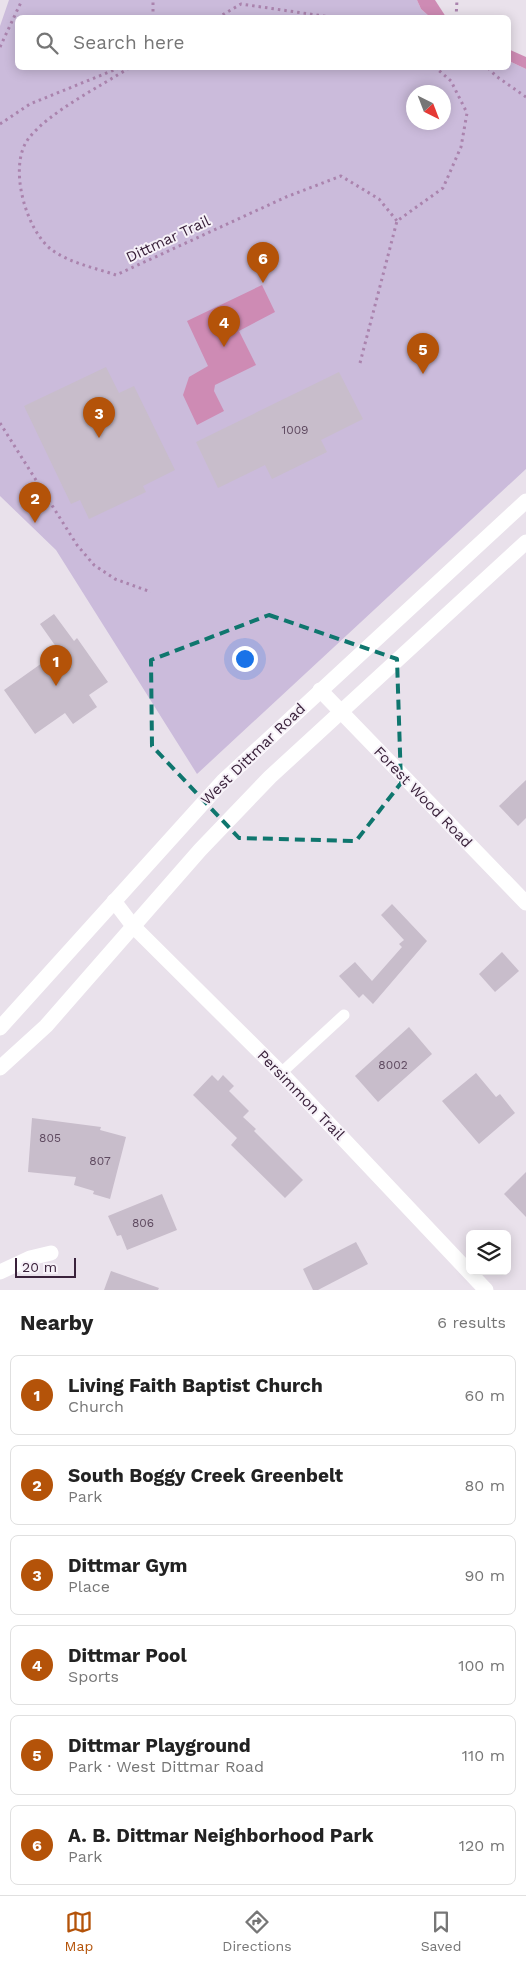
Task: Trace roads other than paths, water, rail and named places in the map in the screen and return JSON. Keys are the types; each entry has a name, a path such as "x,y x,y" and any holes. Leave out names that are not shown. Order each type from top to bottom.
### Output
{"street":[{"name":"West Dittmar Road","path":"0,1028 223,782 526,501"},
{"name":"West Dittmar Road","path":"0,1068 46,1026 230,817 340,712 526,542"},
{"name":"Forest Wood Road","path":"320,690 526,903"},
{"name":"Persimmon Trail","path":"114,901 133,926 281,1073 486,1290"},
{"path":"0,1272 30,1258 51,1253"}],"lane":[{"path":"281,1073 344,1015"}],"place":[{"name":"A. B. Dittmar Neighborhood Park","path":"263,283"},
{"name":"Dittmar Pool","path":"224,347"},
{"name":"Dittmar Playground","path":"423,374"},
{"name":"Dittmar Gym","path":"99,438"},
{"name":"South Boggy Creek Greenbelt","path":"35,523"},
{"name":"Living Faith Baptist Church","path":"56,686"}]}
